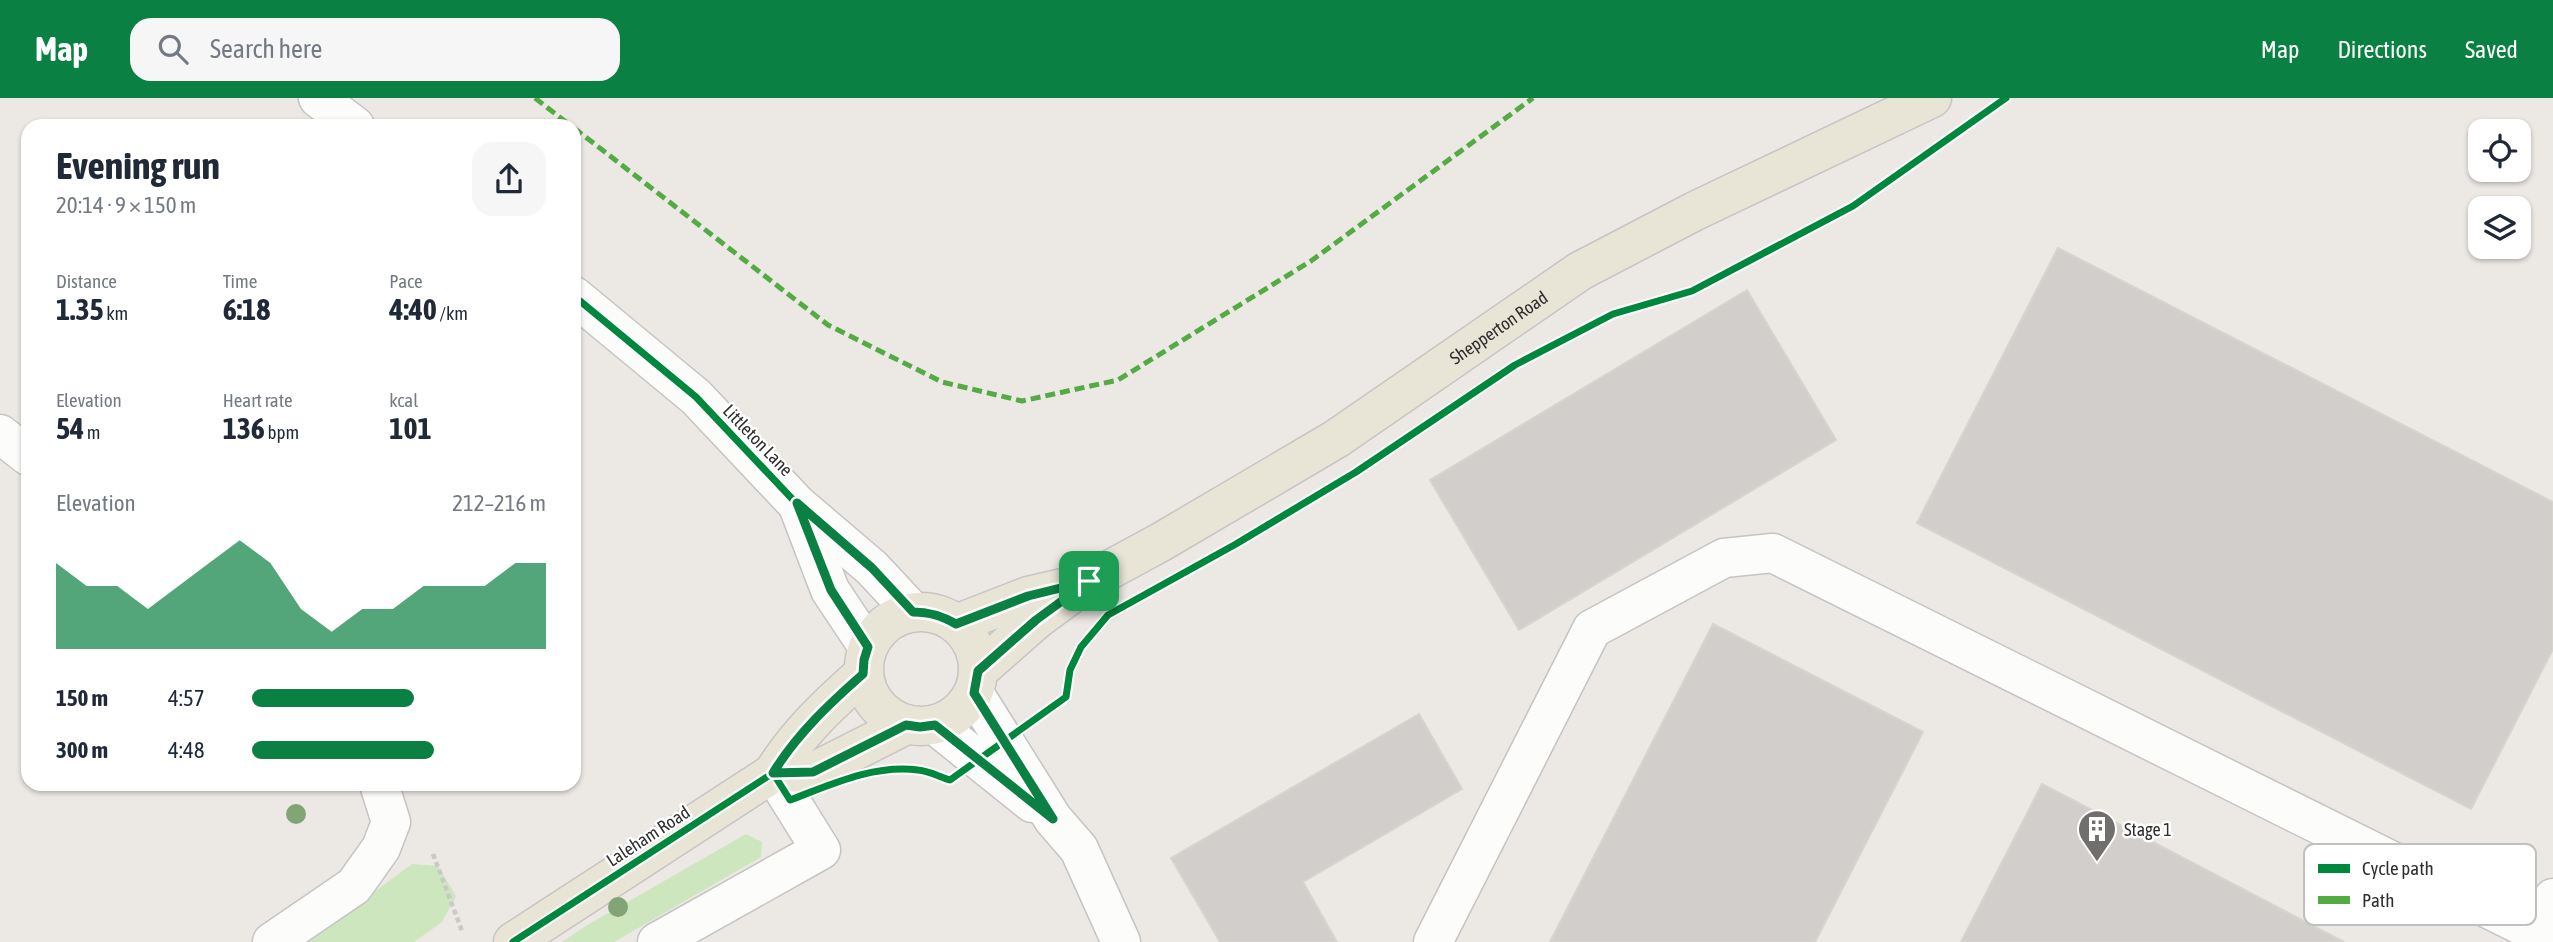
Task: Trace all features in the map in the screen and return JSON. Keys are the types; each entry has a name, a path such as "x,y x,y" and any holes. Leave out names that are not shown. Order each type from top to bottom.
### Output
{"main road":[{"name":"Shepperton Road","path":"976,682 1036,620 1089,581 1336,439 1580,271 1695,211 1927,100"},
{"name":"Shepperton Road","path":"956,624 1028,596 1089,581"},
{"path":"773,773 813,772 921,725 960,712 976,682 971,642 956,624 944,617 927,612 913,612 895,618 879,630 866,661 870,695 885,715 921,725"},
{"name":"Laleham Road","path":"513,942 773,773 789,747 866,661"}],"street":[{"path":"318,98 346,119"},
{"name":"Littleton Lane","path":"581,302 696,397 797,503 872,568 913,612"},
{"path":"0,434 21,450"},
{"name":"Littleton Lane","path":"797,503 831,590 866,661"},
{"path":"1433,942 1592,629 1724,558 1773,553 2353,844"},
{"path":"976,682 1053,819 1079,849 1121,942"},
{"path":"921,725 1053,819"},
{"path":"657,942 821,850 773,773"},
{"path":"272,942 354,886 381,849 391,822 381,791"},
{"path":"2514,925 2540,938 2553,898"}],"path":[{"path":"391,822 436,856 466,942"}],"green space":[{"path":"746,834 762,842 761,857 614,942 562,942 584,927"},
{"path":"412,864 438,866 456,896 442,922 414,942 307,942"}],"building":[{"path":"2058,248 2553,502 2553,649 2471,809 1917,523"},
{"path":"1747,290 1836,440 1519,630 1430,480"},
{"path":"1713,624 1923,732 1815,942 1550,942"},
{"path":"1419,714 1462,789 1303,882 1337,942 1220,942 1171,858"},
{"name":"Stage 1","path":"2042,784 2304,921 2304,925 2312,925 2344,942 1961,942"}],"marked path":[{"path":"535,98 562,119"},
{"path":"581,133 828,325 942,382 1022,401 1118,380 1311,261 1533,98"}],"cycle path":[{"path":"513,942 773,773 790,800 836,782 885,770 922,771 950,780 1066,697 1070,670 1081,647 1108,615 1236,544 1356,472 1515,365 1613,314 1692,291 1853,206 2006,98"},
{"path":"581,302 696,397 797,504 872,568 913,612"}],"place":[{"name":"Stage 1","path":"2097,863"}],"route":[{"path":"797,503 872,568 913,612 927,612 956,624 1028,596 1089,581 1036,620 978,671 974,693 1053,819 935,725 906,725 813,772 773,773 789,747 805,729 863,674 868,647 831,590 797,503"}]}
